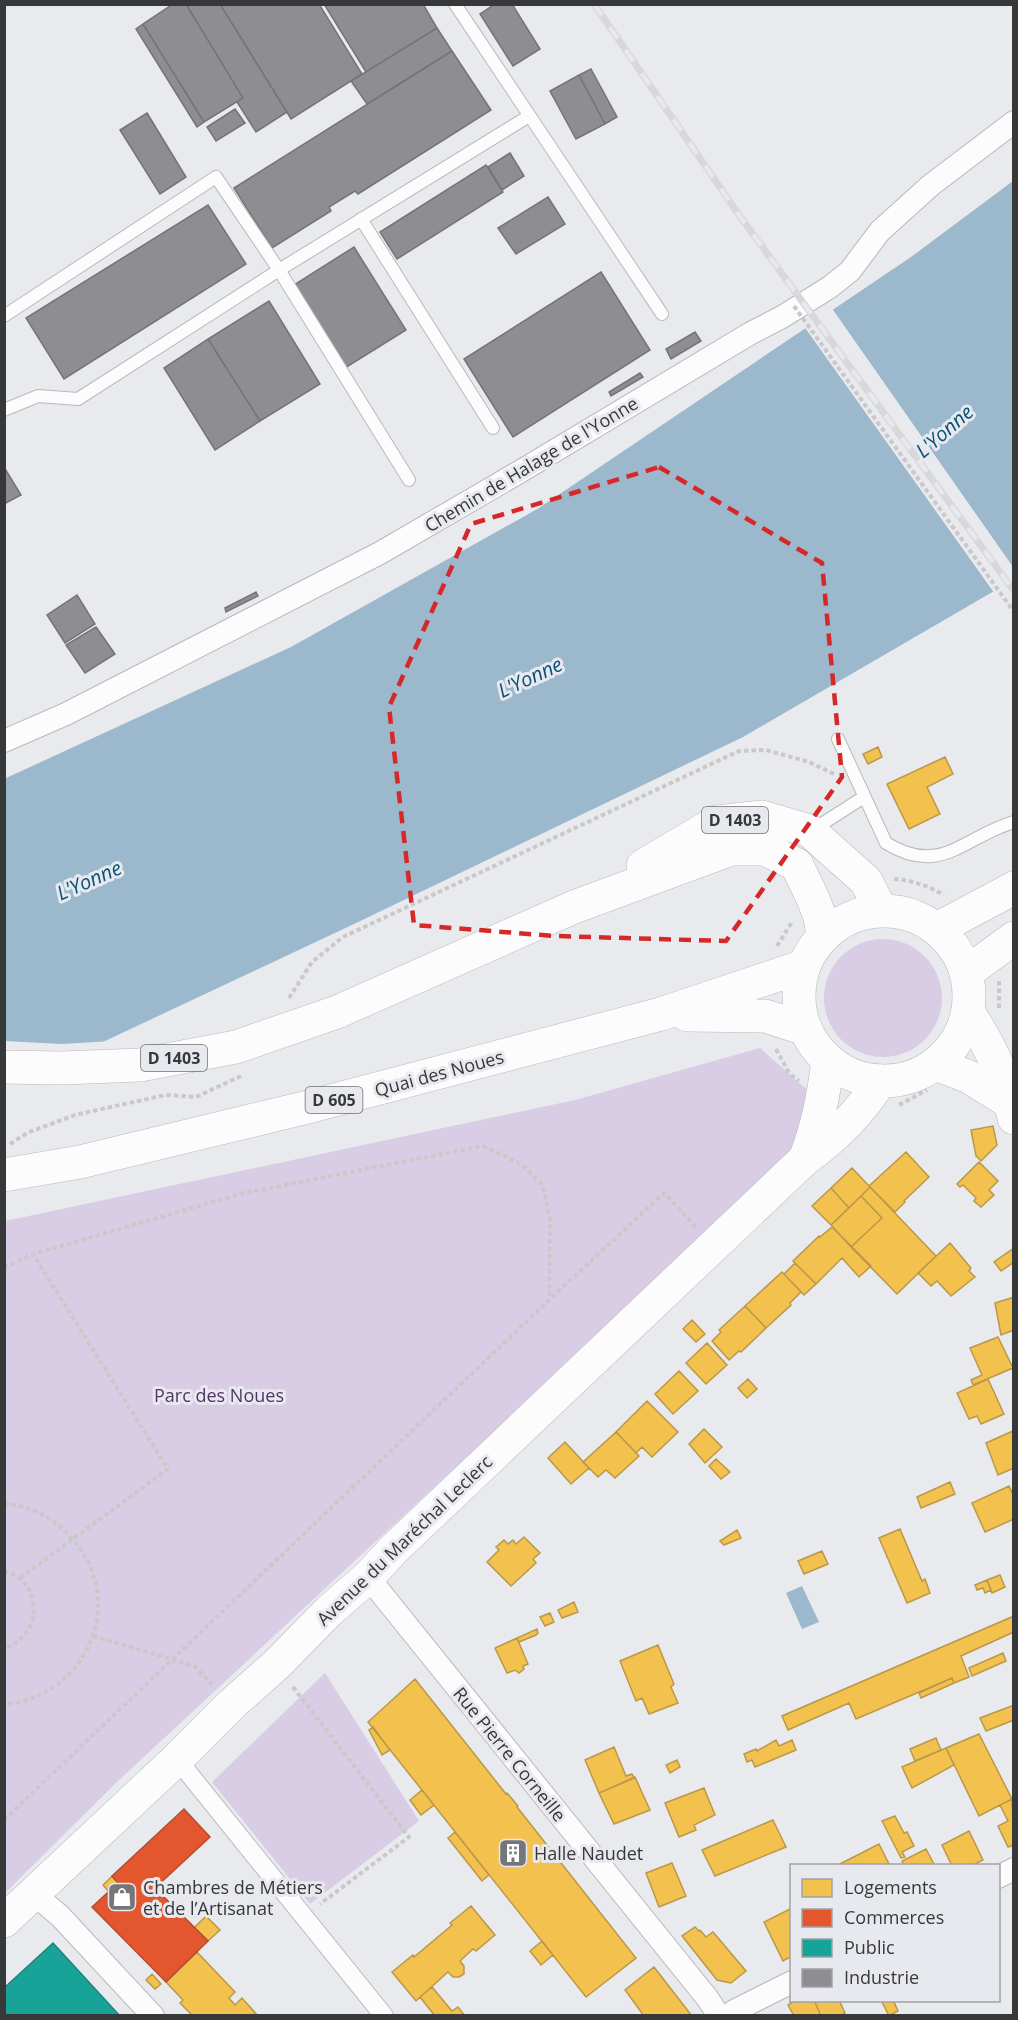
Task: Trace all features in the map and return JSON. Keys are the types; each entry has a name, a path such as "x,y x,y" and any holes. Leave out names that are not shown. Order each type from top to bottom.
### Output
{"main road":[{"name":"D 1403","path":"574,907 717,822 762,817 810,831 866,881 881,910"},
{"name":"D 1403","path":"4,1068 140,1065 236,1047 337,1012 574,907 731,849 765,849 797,865 820,916 823,936"},
{"path":"937,929 1014,888"},
{"path":"936,1075 962,1031 968,1012 969,992 966,973 955,948 937,929 911,915 881,910 860,914 840,923 823,936 812,950 804,966 800,987 800,1008 806,1029 815,1046 828,1060 844,1071 861,1078 885,1095 900,1080 919,1074 969,1077 1012,1110"},
{"path":"966,973 1014,938"},
{"name":"D 605","path":"662,1014 804,966"},
{"path":"968,1012 1001,1070 1012,1110"},
{"name":"D 605","path":"662,1014 765,1016 806,1029"},
{"name":"Quai des Noues","path":"5,1161 80,1162 304,1108 662,1014"},
{"path":"805,1159 823,1101 828,1060"},
{"name":"Avenue du Maréchal Leclerc","path":"4,1921 177,1759 233,1702 276,1665 329,1611 368,1577 403,1540 805,1159 885,1095"}],"street":[{"name":"Chemin de Halage de l'Yonne","path":"4,741 66,714 380,553 830,288 850,271 880,231 914,200 1014,122"},
{"name":"Rue Pierre Corneille","path":"368,1577 708,1999 719,2016"},
{"path":"177,1759 384,2016"},
{"path":"1000,1876 1014,1869"},
{"path":"34,1894 60,1916 153,2016"},
{"path":"729,2016 734,2011 790,1983"}],"lane":[{"path":"455,4 662,314"},
{"path":"4,410 38,396 78,399 279,270 529,116"},
{"path":"4,316 216,177 279,270 409,480"},
{"path":"361,219 493,428"},
{"path":"838,739 886,843 902,853 921,857 940,856 1014,822"},
{"path":"810,831 862,791"}],"path":[{"path":"794,306 1014,612"},
{"path":"286,1005 312,962 343,937 739,751 766,750 809,762 862,791"},
{"path":"885,878 915,882 946,896"},
{"path":"773,953 784,932 797,916"},
{"path":"774,1046 789,1073 804,1086"},
{"path":"5,1161 27,1132 75,1115 165,1095 196,1097 246,1074"},
{"path":"885,1095 910,1100 936,1075"},
{"path":"4,1268 33,1254 240,1194 483,1146 521,1164 543,1185 550,1219 549,1300"},
{"path":"4,1820 664,1193 714,1245"},
{"path":"20,1578 168,1469 33,1254"},
{"path":"4,1504 33,1510 55,1522 74,1539 91,1568 98,1602 93,1636 77,1666 52,1690 20,1703 4,1704"},
{"path":"4,1570 20,1578 28,1587 35,1610 33,1622 27,1633 19,1641 4,1648"},
{"path":"93,1636 194,1666 209,1682"},
{"path":"276,1665 409,1837 304,1916"}],"highlighted area":[{"path":"659,467 822,563 842,777 726,941 555,936 414,925 389,707 471,524"}],"green space":[{"path":"883,939 906,943 925,956 938,975 942,998 938,1021 925,1040 906,1053 883,1057 860,1053 841,1040 828,1021 824,998 828,975 841,956 860,943"},
{"name":"Parc des Noues","path":"760,1048 832,1112 674,1264 118,1781 5,1893 5,1221 575,1100"},
{"path":"325,1673 419,1821 310,1904 212,1782"}],"water":[{"name":"L'Yonne","path":"1013,181 1013,580 743,737 5,1088 4,779 291,647 539,508 911,257"},
{"path":"802,1586 819,1622 802,1629 786,1593"}],"pier":[{"path":"831,307 1013,567 1014,584 995,594 803,325"},
{"path":"5,1041 61,1044 113,1041 11,1088 4,1088"}],"building: Logements":[{"path":"878,747 882,757 868,764 863,754"},
{"path":"945,757 953,774 927,787 940,814 909,829 887,784"},
{"path":"993,1126 997,1145 981,1161 976,1156 971,1130"},
{"path":"906,1152 929,1177 895,1212 869,1186"},
{"path":"979,1162 998,1181 989,1190 994,1195 981,1207 974,1201 976,1198 963,1185 960,1187 957,1184"},
{"path":"852,1168 870,1187 849,1208 831,1188"},
{"path":"870,1187 936,1256 897,1294 851,1247 882,1218 861,1196"},
{"path":"831,1188 849,1208 831,1225 812,1206"},
{"path":"861,1196 882,1218 851,1247 831,1225"},
{"path":"832,1227 871,1266 859,1277 842,1258 816,1284 793,1261"},
{"path":"950,1243 971,1268 969,1271 975,1277 951,1296 937,1281 931,1286 918,1273"},
{"path":"1014,1248 1014,1262 1001,1271 994,1262"},
{"path":"795,1263 816,1284 804,1295 784,1274"},
{"path":"782,1272 801,1292 790,1303 791,1305 766,1328 745,1306"},
{"path":"1014,1297 1014,1330 1001,1335 995,1303"},
{"path":"745,1306 766,1328 729,1360 712,1341 721,1332 719,1330"},
{"path":"692,1320 705,1334 696,1342 683,1329"},
{"path":"998,1337 1013,1368 973,1385 971,1380 982,1375 970,1348"},
{"path":"707,1343 727,1365 706,1384 686,1363"},
{"path":"679,1371 698,1391 673,1414 655,1394"},
{"path":"748,1379 757,1389 747,1398 738,1388"},
{"path":"988,1379 1004,1414 981,1424 977,1416 969,1419 957,1393"},
{"path":"647,1401 678,1432 652,1457 642,1447 636,1453 616,1432"},
{"path":"704,1429 722,1447 705,1463 689,1444"},
{"path":"1013,1431 1014,1468 998,1475 986,1443"},
{"path":"616,1432 639,1456 615,1478 606,1470 598,1477 583,1462"},
{"path":"565,1442 589,1468 571,1484 548,1458"},
{"path":"716,1459 730,1472 721,1479 709,1466"},
{"path":"950,1482 955,1494 921,1508 917,1497"},
{"path":"1009,1486 1014,1497 1014,1519 985,1532 972,1503"},
{"path":"900,1529 922,1581 925,1579 930,1593 907,1603 879,1538"},
{"path":"737,1530 741,1538 724,1545 720,1541"},
{"path":"524,1537 540,1553 533,1559 536,1563 511,1586 487,1562 499,1550 496,1547 504,1540 508,1544 513,1540 516,1544"},
{"path":"822,1551 828,1564 804,1574 798,1561"},
{"path":"1000,1575 1005,1587 992,1593 987,1580"},
{"path":"987,1580 991,1590 985,1593 983,1588 977,1590 975,1585"},
{"path":"574,1602 578,1612 562,1618 558,1610"},
{"path":"550,1613 554,1622 545,1626 540,1617"},
{"path":"1014,1616 1014,1632 961,1656 969,1677 954,1683 952,1678 856,1719 849,1703 788,1730 782,1716"},
{"path":"537,1629 536,1635 519,1642 517,1638"},
{"path":"517,1638 528,1664 523,1666 524,1669 519,1673 515,1670 507,1673 495,1648"},
{"path":"658,1645 674,1684 671,1687 678,1703 649,1714 642,1698 636,1701 620,1661"},
{"path":"1003,1653 1006,1661 972,1676 969,1668"},
{"path":"952,1678 954,1683 921,1698 919,1693"},
{"name":"Halle Naudet","path":"415,1679 518,1806 636,1958 586,1997 368,1722"},
{"path":"1014,1705 1014,1720 986,1731 980,1718"},
{"path":"373,1727 390,1750 382,1755 369,1730"},
{"path":"979,1734 1012,1799 979,1816 946,1748"},
{"path":"936,1738 941,1750 915,1761 910,1749"},
{"path":"776,1740 779,1746 792,1740 796,1750 755,1767 752,1760 747,1762 744,1754 756,1749 757,1751"},
{"path":"614,1747 626,1776 632,1774 634,1778 599,1793 585,1760"},
{"path":"946,1748 954,1765 912,1788 902,1767"},
{"path":"677,1760 680,1767 670,1773 666,1765"},
{"path":"635,1777 650,1810 614,1824 599,1793"},
{"path":"704,1788 715,1815 694,1825 696,1830 679,1837 665,1803"},
{"path":"422,1790 434,1805 421,1815 410,1800"},
{"path":"1012,1799 1014,1845 1008,1847 998,1826 1008,1821 1000,1805"},
{"path":"895,1816 914,1846 902,1852 905,1857 901,1858 882,1821"},
{"path":"773,1820 786,1847 715,1876 702,1850"},
{"path":"969,1831 983,1860 975,1864 951,1864 942,1845"},
{"path":"455,1832 489,1875 482,1881 448,1838"},
{"path":"879,1844 889,1864 840,1864"},
{"path":"926,1849 934,1864 903,1864 902,1861"},
{"path":"672,1863 686,1896 659,1907 646,1873"},
{"path":"112,1876 118,1883 109,1892 103,1885"},
{"path":"471,1906 495,1935 476,1951 473,1949 460,1961 464,1966 464,1974 453,1977 448,1972 416,2001 392,1972 413,1955 414,1957"},
{"path":"790,1909 790,1957 783,1961 764,1922"},
{"path":"206,1916 220,1930 208,1941 194,1928"},
{"path":"695,1927 706,1937 713,1932 746,1971 731,1983 717,1980 682,1936"},
{"path":"542,1941 553,1955 541,1965 530,1951"},
{"path":"197,1952 235,1992 229,1998 235,2005 242,1998 258,2016 193,2016 180,2003 183,2000 166,1982"},
{"path":"654,1967 692,2016 644,2016 625,1990"},
{"path":"152,1974 161,1984 155,1989 146,1980"},
{"path":"432,1987 452,2011 458,2007 465,2016 435,2016 420,1997"},
{"path":"793,2002 815,2002 821,2016 794,2016 788,2005"},
{"path":"815,2002 840,2002 845,2013 839,2016 821,2016"},
{"path":"882,2002 894,2002 898,2011 889,2016"}],"building: Commerces":[{"path":"184,1809 210,1837 155,1888 208,1941 166,1982 92,1907 118,1883 112,1876"}],"building: Public":[{"path":"53,1943 120,2016 4,2016 4,1988"}],"building: Industrie":[{"path":"173,4 186,4 243,98 204,122 143,24"},
{"path":"186,4 220,4 287,112 256,132 237,102 243,98"},
{"path":"220,4 319,4 362,74 291,119"},
{"path":"324,4 423,4 437,28 366,72"},
{"path":"495,4 512,4 540,49 513,66 480,14"},
{"path":"143,24 204,122 197,127 136,29"},
{"path":"437,28 452,51 367,104 351,81"},
{"path":"452,51 491,110 358,194 355,191 329,207 331,211 272,248 234,188"},
{"path":"591,69 617,117 605,124 579,75"},
{"path":"579,75 605,124 576,139 550,91"},
{"path":"235,109 245,123 216,141 207,127"},
{"path":"147,113 186,177 160,194 120,130"},
{"path":"510,153 524,176 502,190 488,167"},
{"path":"486,165 503,192 397,259 380,232"},
{"path":"548,197 565,224 516,254 498,228"},
{"path":"208,205 246,264 64,379 26,318"},
{"path":"354,247 406,330 345,368 294,285"},
{"path":"601,272 650,350 513,437 464,359"},
{"path":"269,301 320,384 260,421 208,339"},
{"path":"695,332 701,341 671,359 666,349"},
{"path":"208,339 260,421 215,450 164,368"},
{"path":"640,373 643,377 611,396 609,392"},
{"path":"4,467 21,495 4,504"},
{"path":"256,592 258,596 226,612 225,608"},
{"path":"77,595 95,624 65,643 47,615"},
{"path":"96,627 115,654 85,673 66,645"}],"railway":[{"path":"594,4 739,215 1014,591"}],"place":[{"name":"Halle Naudet","path":"513,1853"},
{"name":"Chambres de Métiers et de l’Artisanat","path":"122,1897"}]}
